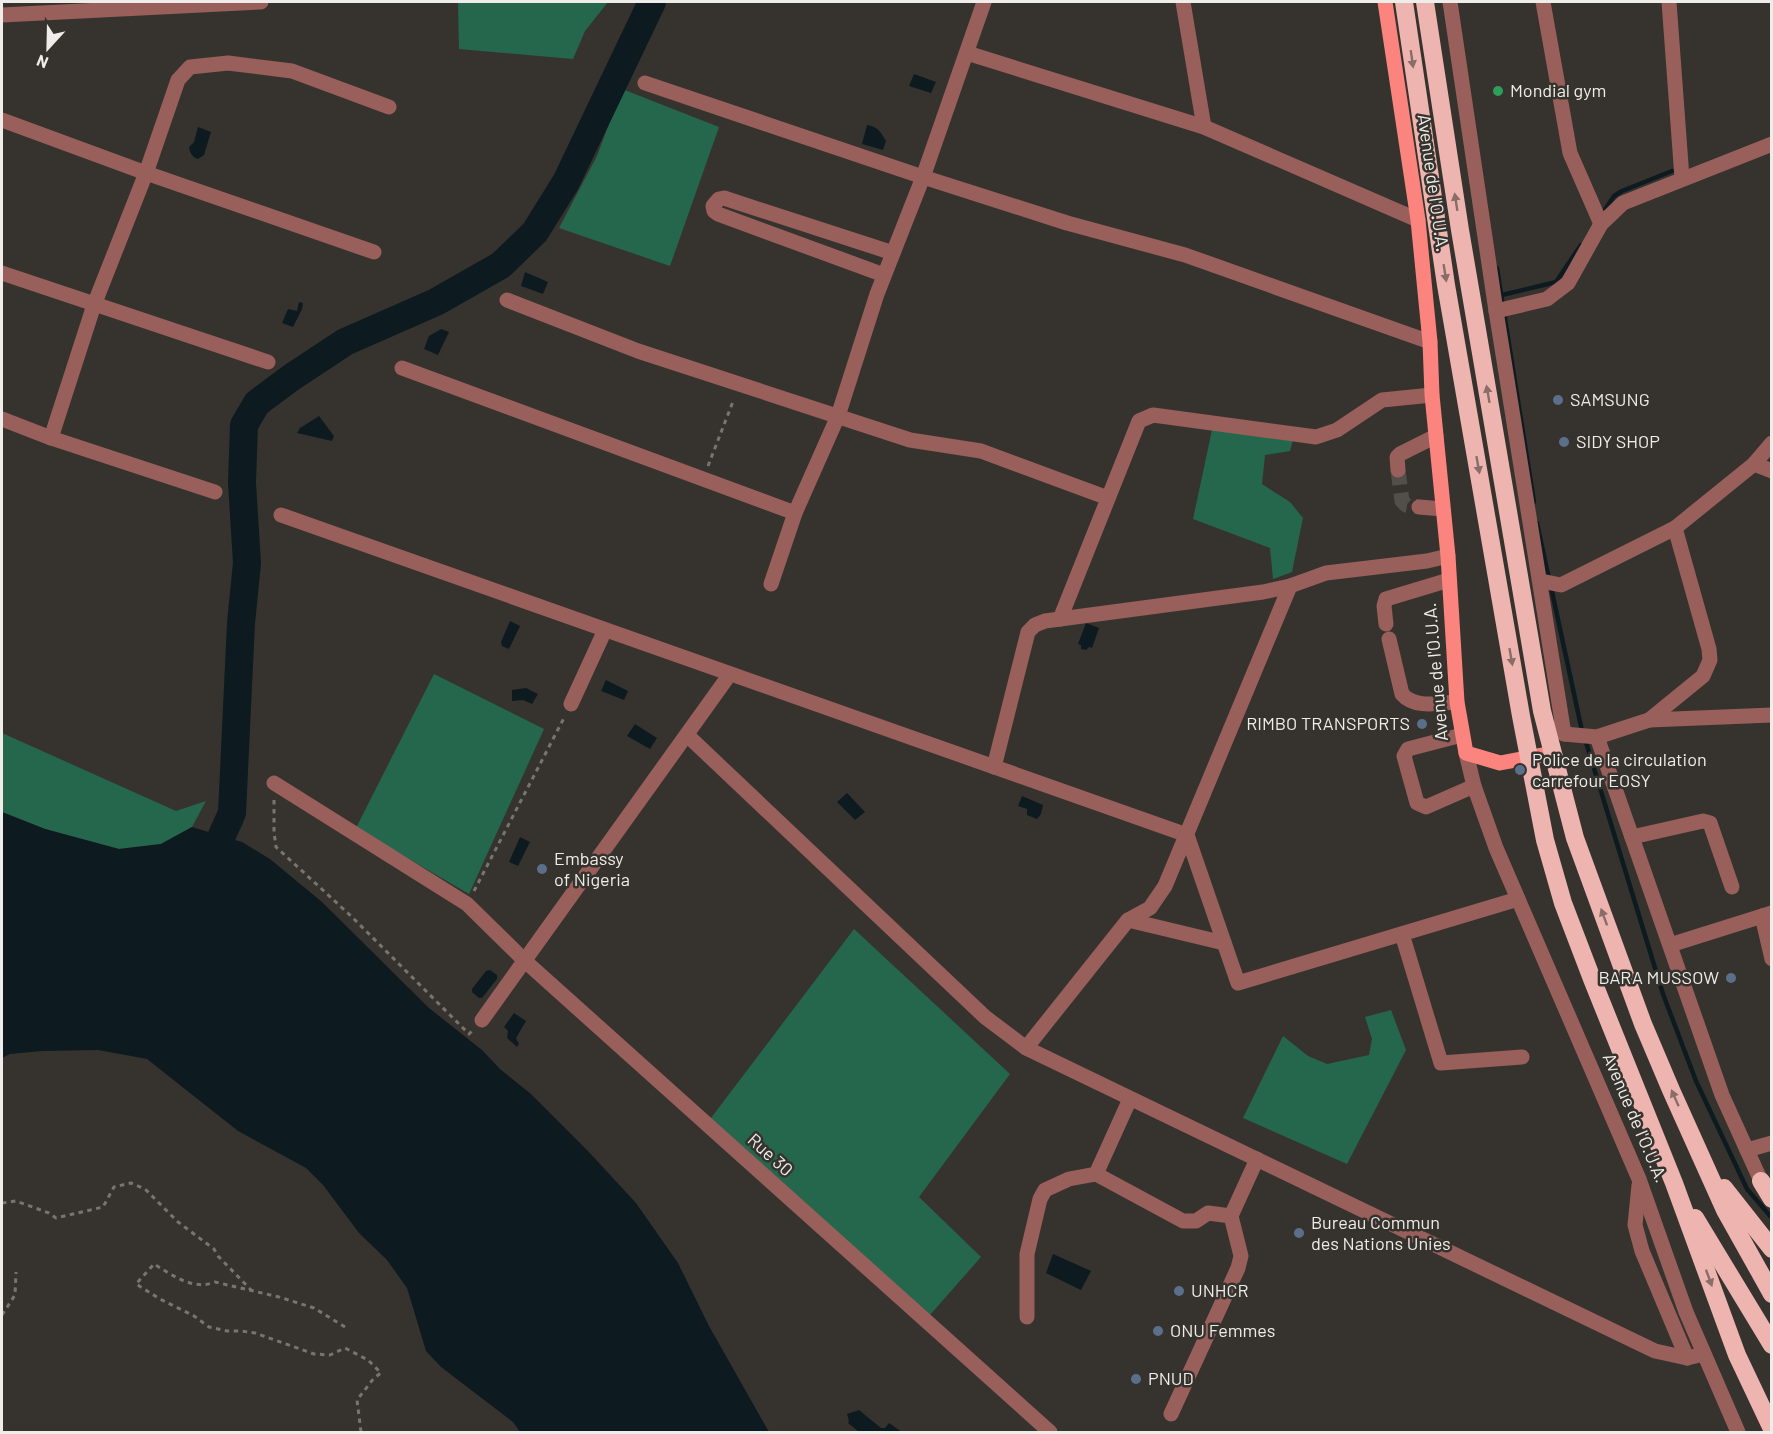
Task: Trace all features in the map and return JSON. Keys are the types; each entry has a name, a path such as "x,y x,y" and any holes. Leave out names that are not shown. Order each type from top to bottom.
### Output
{"highway":[{"name":"Avenue de l'O.U.A.","path":"1404,2 1448,296 1545,840 1563,903 1674,1183"},
{"name":"Avenue de l'O.U.A.","path":"1425,2 1460,230 1542,707 1579,849 1643,1024 1699,1152"},
{"path":"1699,1152 1731,1199 1772,1249"},
{"path":"1699,1152 1725,1210 1772,1294"},
{"path":"1761,1180 1772,1199"},
{"path":"1674,1183 1772,1345"},
{"path":"1674,1183 1737,1355 1772,1429"}],"main road":[{"name":"Avenue de l'O.U.A.","path":"1385,2 1418,220 1448,556 1457,702 1466,753"},
{"path":"1466,753 1500,763 1553,753"}],"street":[{"path":"2,15 42,7 261,2"},
{"path":"771,584 795,513 838,417 884,275 923,177 984,2"},
{"path":"1183,2 1204,127"},
{"path":"1449,2 1564,734 1553,753"},
{"path":"1543,2 1570,153 1601,224"},
{"path":"1669,2 1683,178"},
{"path":"968,53 1204,127 1418,220"},
{"path":"51,438 94,305 146,173 178,80 190,67 228,63 292,70 389,107"},
{"path":"645,83 1067,223 1185,255 1430,342"},
{"path":"2,120 374,252"},
{"path":"1496,311 1547,298 1568,283 1601,224 1623,203 1772,144"},
{"path":"884,275 718,214 714,211 713,206 719,199 724,198 892,253"},
{"path":"784,238 791,220"},
{"path":"2,273 268,362"},
{"path":"507,300 638,351 741,383 838,417 910,440 981,451 1108,498"},
{"path":"402,368 795,513"},
{"path":"1060,619 1139,421 1153,415 1316,437 1337,430 1382,400 1432,395"},
{"path":"2,419 51,438 215,492"},
{"path":"1398,470 1397,458 1400,454 1436,436"},
{"path":"1541,581 1561,585 1675,528 1754,464 1772,443"},
{"path":"1754,464 1772,471"},
{"path":"1419,507 1443,509"},
{"path":"281,515 1187,835"},
{"path":"1649,720 1702,676 1710,660 1709,649 1675,528"},
{"path":"994,767 1028,632 1035,625 1060,619 1263,592 1290,586 1326,573 1427,561 1448,556"},
{"path":"1386,624 1384,606 1386,599 1449,580"},
{"path":"1026,1048 1128,920 1150,908 1165,886 1290,586"},
{"path":"571,704 605,630"},
{"path":"1389,639 1402,694 1407,700 1414,704 1457,702"},
{"path":"482,1020 730,674"},
{"path":"1542,707 1564,734 1597,737 1649,720 1772,715"},
{"path":"687,735 985,1017 1026,1048 1655,1351 1687,1358 1704,1354"},
{"path":"1462,735 1408,749 1404,756 1417,803 1421,806 1426,807 1474,786"},
{"path":"1597,737 1722,1095 1761,1180"},
{"name":"Avenue de l'O.U.A.","path":"1466,753 1474,786 1496,848 1639,1179 1686,1312 1738,1432"},
{"name":"Rue 30","path":"274,783 467,904 525,961 1050,1432"},
{"path":"1632,837 1703,821 1710,823 1732,887"},
{"path":"1187,835 1238,983 1518,900"},
{"path":"1670,945 1767,915 1772,959"},
{"path":"1128,920 1224,943"},
{"path":"1402,934 1441,1063 1522,1057"},
{"path":"1096,1174 1130,1099"},
{"path":"1747,1150 1772,1143"},
{"path":"1171,1414 1238,1268 1241,1256 1231,1216 1257,1159"},
{"path":"1028,1317 1027,1254 1045,1190 1069,1179 1096,1174 1183,1221 1196,1221 1208,1213 1231,1216"},
{"path":"1639,1179 1635,1225 1642,1251 1687,1358"}],"path":[{"path":"703,478 741,383"},
{"path":"467,904 571,704"},
{"path":"274,783 276,847 351,916 469,1034 482,1020"},
{"path":"2,1203 16,1201 49,1213 56,1218 103,1207 114,1187 131,1183 145,1189 178,1222 214,1248 218,1256 253,1292"},
{"path":"345,1327 314,1308 215,1282 206,1286 184,1282 154,1264 136,1284 194,1316 209,1327 255,1333 314,1354 330,1355 345,1347 368,1360 381,1373 374,1378 357,1400 362,1432"},
{"path":"2,1315 15,1295 16,1272"}],"green space":[{"path":"608,2 585,31 573,59 459,49 458,3"},
{"path":"622,89 719,127 670,266 559,228 597,156"},
{"path":"1212,430 1293,440 1290,451 1265,455 1262,484 1290,502 1303,518 1292,572 1273,579 1270,548 1193,519"},
{"path":"434,674 544,729 469,894 356,828"},
{"path":"2,733 176,811 206,801 192,827 161,844 119,849 45,829 2,812"},
{"path":"854,929 1010,1074 919,1197 981,1257 922,1324 702,1130"},
{"path":"1391,1010 1406,1050 1347,1164 1243,1118 1283,1036 1308,1056 1327,1064 1369,1055 1372,1039 1365,1017"}],"shaded area":[{"path":"914,74 936,82 931,93 909,86"},
{"path":"867,125 876,128 886,141 883,150 862,144"},
{"path":"198,127 211,132 204,155 198,159 194,157 189,147 194,142"},
{"path":"525,272 548,282 543,294 521,286"},
{"path":"299,302 303,303 302,309 293,327 282,323 288,309 297,311"},
{"path":"441,329 449,332 438,355 424,349 429,336"},
{"path":"319,416 334,436 332,441 297,433 300,428"},
{"path":"510,621 520,626 509,649 502,646 501,642"},
{"path":"1086,623 1099,628 1092,648 1089,647 1086,650 1081,649 1081,645 1078,644"},
{"path":"606,680 628,691 624,700 601,691"},
{"path":"526,688 538,694 532,704 523,700 512,701 512,690"},
{"path":"635,724 657,738 650,749 627,736"},
{"path":"847,793 865,812 855,820 837,802"},
{"path":"1022,796 1043,805 1037,819 1027,815 1027,809 1018,806"},
{"path":"2,812 45,829 119,849 161,844 192,827 242,842 270,859 322,902 429,1008 482,1050 500,1069 531,1094 636,1203 678,1263 709,1326 769,1432 520,1432 513,1422 441,1367 426,1351 407,1288 387,1260 359,1233 323,1185 306,1168 238,1131 147,1059 98,1050 42,1051 10,1054 2,1058"},
{"path":"520,837 530,842 518,866 509,862"},
{"path":"490,970 497,975 497,979 482,998 479,998 472,992 472,989 486,971"},
{"path":"514,1013 526,1021 516,1038 519,1044 517,1047 507,1038 508,1031 504,1027"},
{"path":"1053,1254 1091,1271 1081,1290 1046,1273"},
{"path":"859,1410 881,1428 885,1428 889,1423 902,1432 859,1432 848,1423 847,1414"}],"waterway":[{"path":"206,871 232,813 241,623 247,563 242,483 244,425 257,403 292,377 345,342 436,302 501,265 535,232 566,182 652,2"},
{"path":"1602,214 1614,196 1622,191 1672,171"},
{"path":"1502,295 1556,282 1581,245"},
{"path":"1497,268 1534,502"},
{"path":"1537,523 1549,579"},
{"path":"1551,587 1582,731"},
{"path":"1585,739 1663,994 1696,1081 1747,1189 1772,1218"}],"tunnel":[{"path":"1398,470 1402,501 1406,505 1419,507"}],"place":[{"name":"Mondial gym","path":"1498,91"},
{"name":"SAMSUNG","path":"1558,400"},
{"name":"SIDY SHOP","path":"1564,442"},
{"name":"RIMBO TRANSPORTS","path":"1422,724"},
{"name":"Police de la circulation carrefour EOSY","path":"1520,770"},
{"name":"Embassy of Nigeria","path":"542,869"},
{"name":"BARA MUSSOW","path":"1731,978"},
{"name":"Bureau Commun des Nations Unies","path":"1299,1233"},
{"name":"UNHCR","path":"1179,1291"},
{"name":"ONU Femmes","path":"1158,1331"},
{"name":"PNUD","path":"1136,1379"}]}
